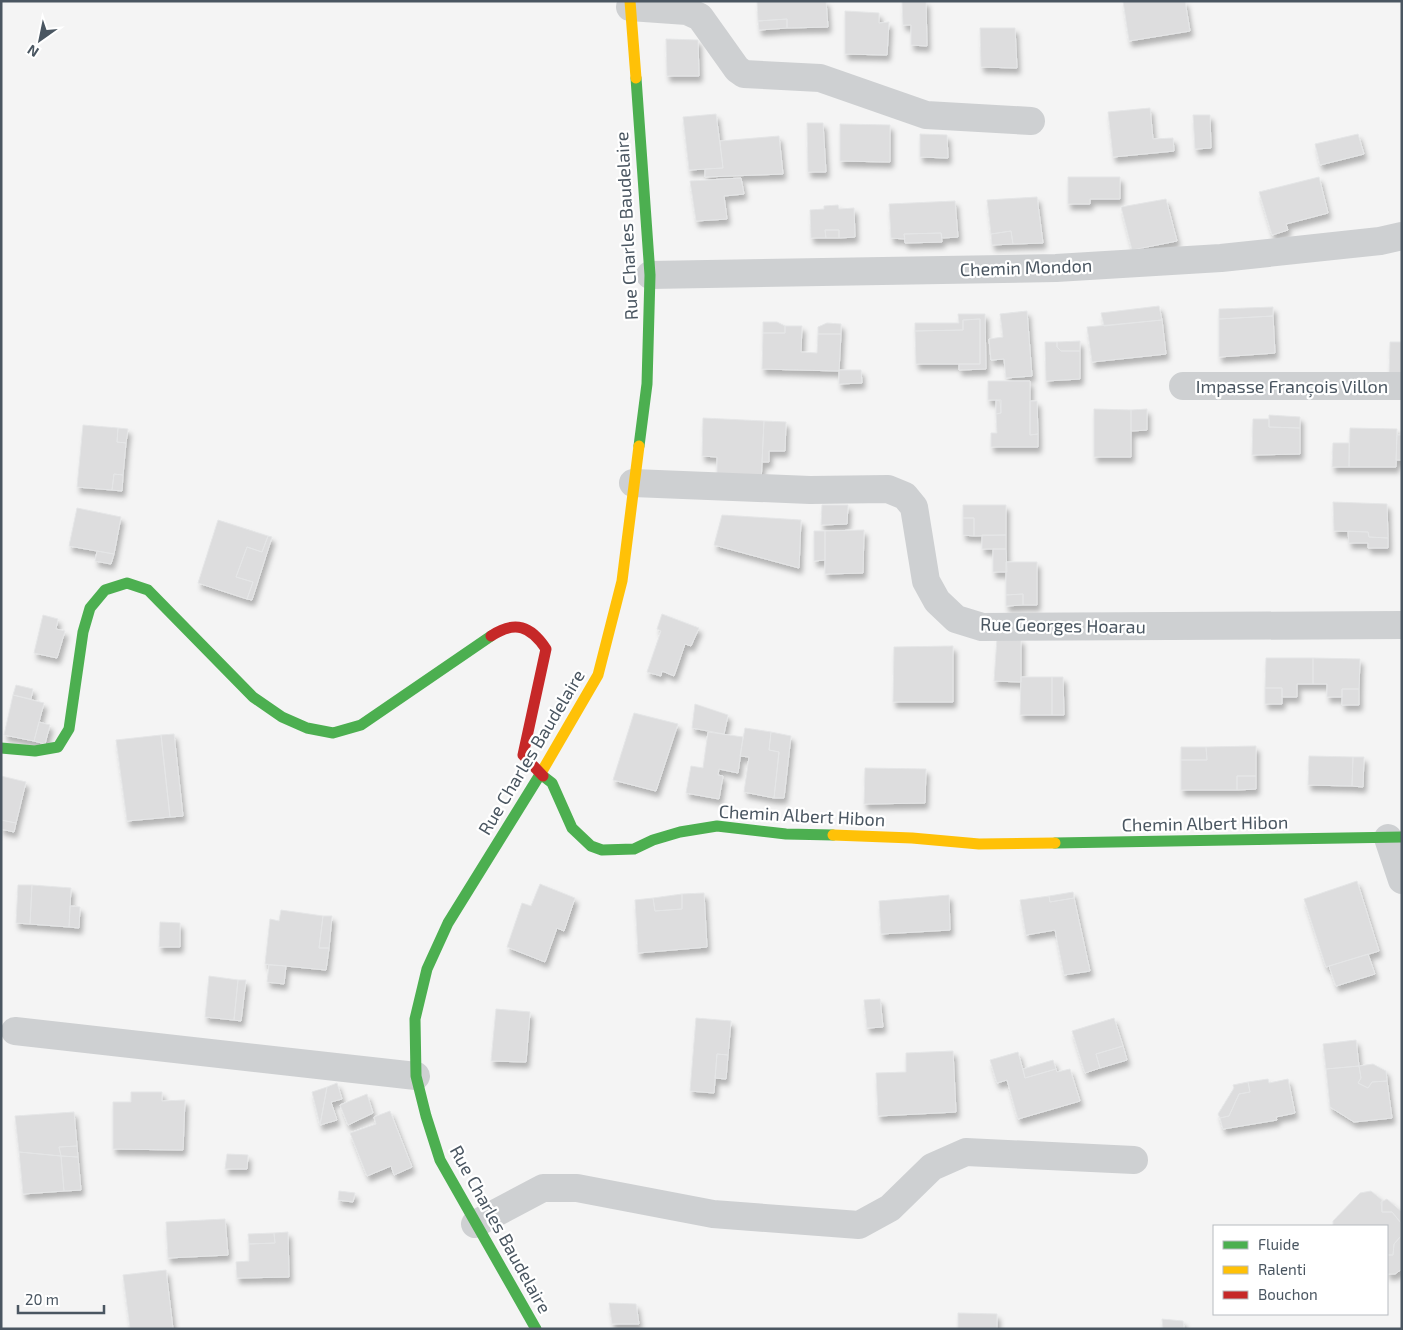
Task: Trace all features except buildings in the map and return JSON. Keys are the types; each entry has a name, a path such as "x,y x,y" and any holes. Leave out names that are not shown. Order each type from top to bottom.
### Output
{"street":[{"path":"630,4 687,11 700,17 737,69 744,74 820,78 926,114 1031,122"},
{"name":"Rue Charles Baudelaire","path":"536,1329 440,1160 416,1076 415,1019 427,969 448,922 540,774 598,675 622,581 647,384 650,275 630,4"},
{"name":"Chemin Mondon","path":"650,275 1056,268 1221,258 1402,236"},
{"name":"Impasse François Villon","path":"1183,386 1402,386"},
{"name":"Rue Georges Hoarau","path":"633,483 810,490 888,489 896,492 905,496 914,507 926,582 937,601 956,618 982,627 1402,625"},
{"name":"Chemin Albert Hibon","path":"1,748 35,750 58,747 69,728 83,632 90,608 105,590 127,583 148,590 253,697 282,717 307,728 333,733 361,725 502,629 516,626 529,630 539,638 546,650 523,755 552,784 572,828 591,846 608,850 634,849 653,840 680,832 718,826 786,834 912,838 979,844 1395,838"},
{"path":"1395,838 1402,880"},
{"path":"15,1030 416,1076"},
{"path":"475,1224 543,1188 578,1188 713,1214 859,1224 890,1208 932,1167 966,1152 1134,1160"}],"traffic: fast":[{"path":"636,78 650,275 647,384 639,446"},
{"path":"1,748 35,751 58,747 69,729 83,632 90,608 105,590 127,583 148,590 253,697 282,717 307,728 333,733 361,725 491,636"},
{"path":"536,1329 440,1160 416,1076 415,1019 427,969 448,923 541,773"},
{"path":"543,776 552,783 572,828 591,846 602,850 634,849 653,840 680,832 717,826 786,834 833,835"},
{"path":"1055,843 1402,837"}],"traffic: slow":[{"path":"630,1 636,78"},
{"path":"541,773 598,675 622,581 639,446"},
{"path":"833,835 912,838 979,844 1055,843"}],"traffic: jam":[{"path":"491,636 508,628 522,628 534,635 546,649 523,755 543,776"}]}
